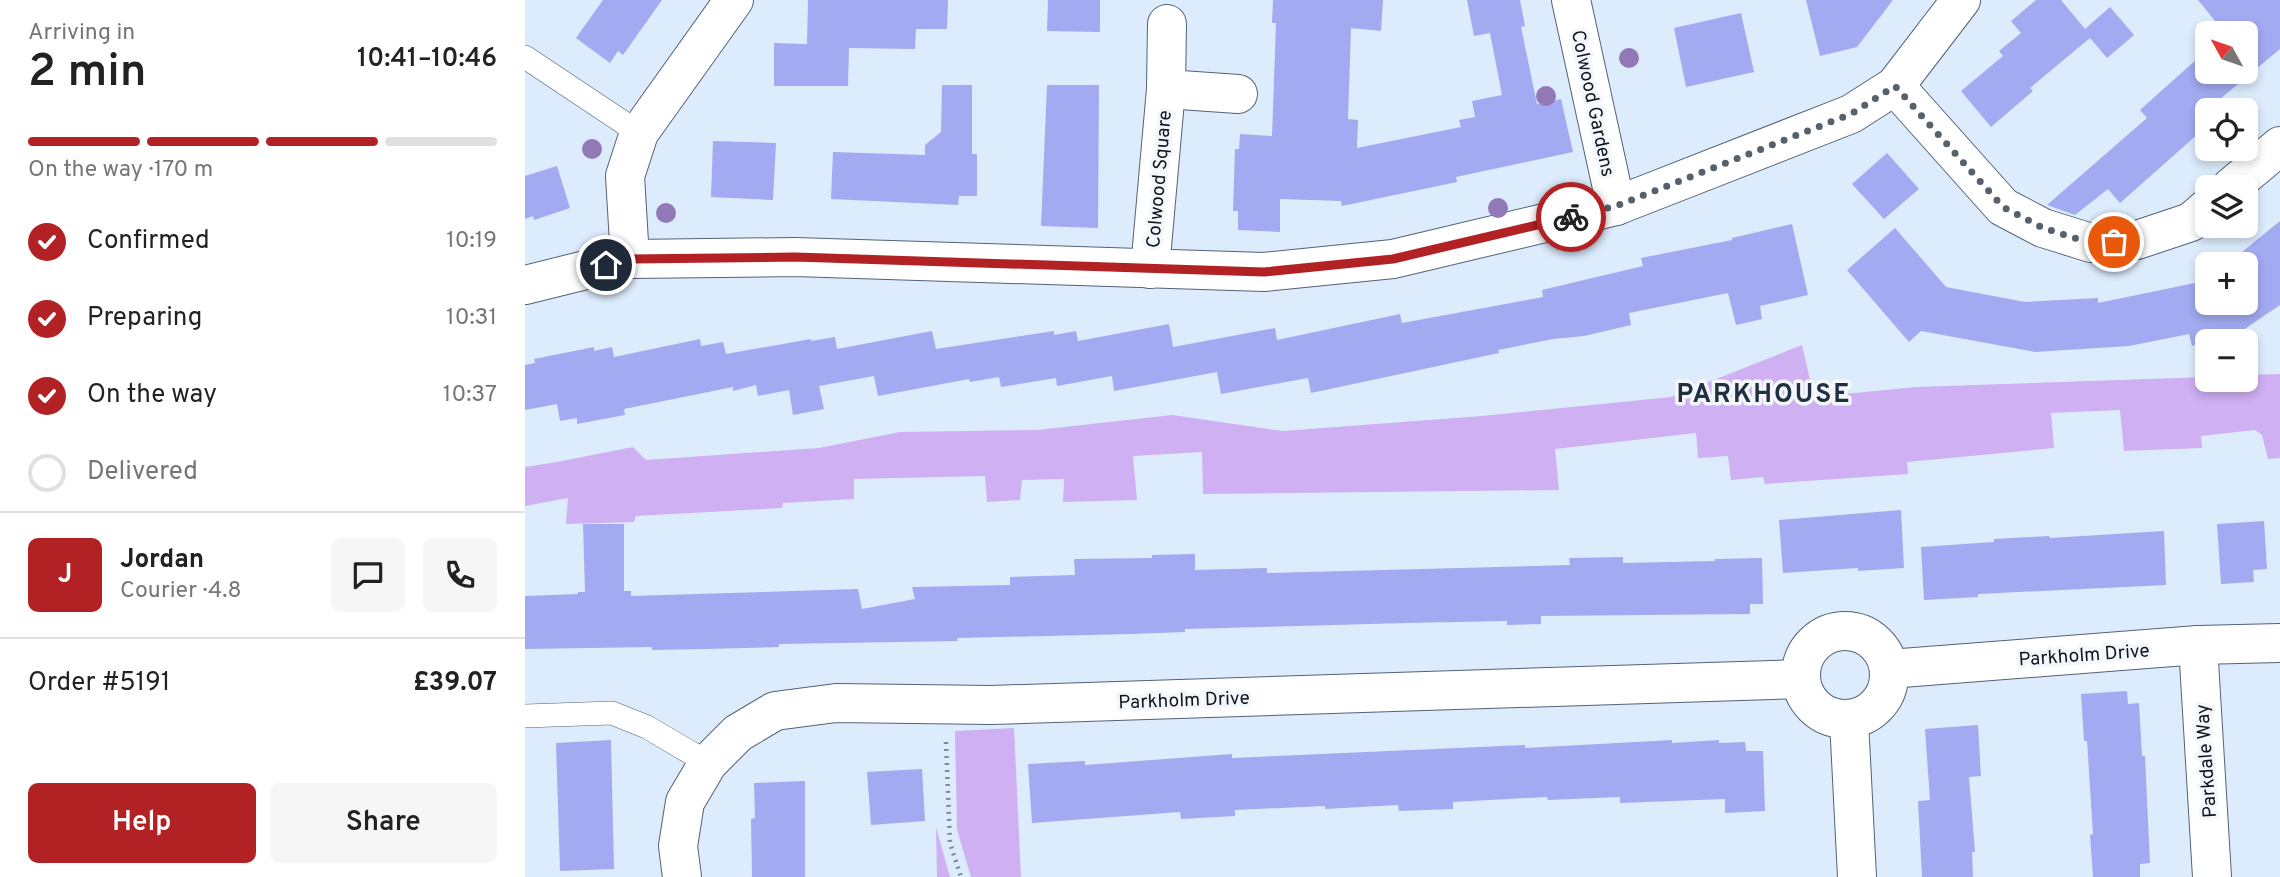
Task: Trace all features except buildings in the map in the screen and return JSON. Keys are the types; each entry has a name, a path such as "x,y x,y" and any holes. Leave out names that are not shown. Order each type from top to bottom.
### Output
{"street":[{"path":"630,259 625,176 639,133 734,0"},
{"name":"Colwood Gardens","path":"1571,0 1616,206"},
{"path":"525,285 630,259 795,257 1264,272 1393,259 1616,206 1851,114 1895,86 1961,0"},
{"name":"Colwood Square","path":"1150,269 1167,89 1167,24"},
{"path":"1895,86 2003,207 2043,228 2091,243 2137,240 2195,218"},
{"name":"Colwood Square","path":"1167,89 1238,94"},
{"path":"2245,175 2280,146"},
{"path":"1840,630 1862,634 1880,648 1889,669 1886,692 1871,711 1849,720 1826,716 1808,700 1800,679 1804,656 1818,638 1840,630"},
{"name":"Parkholm Drive","path":"1889,669 2198,645 2280,643"},
{"name":"Parkdale Way","path":"2198,645 2212,877"},
{"name":"Parkholm Drive","path":"682,877 678,846 685,802 708,763 738,733 775,711 836,703 945,706 1800,679"},
{"path":"1849,720 1857,877"}],"lane":[{"path":"525,57 639,133"},
{"path":"525,716 612,713 647,727 708,763"}],"path":[{"path":"945,706 950,843 961,877"}],"shaded area":[{"path":"1802,345 1814,397 1916,387 2195,377 2195,392 2258,392 2258,375 2280,374 2280,458 2268,459 2262,435 2255,430 2201,436 2202,448 2124,451 2120,410 2051,413 2054,448 1907,462 1908,474 1765,484 1763,477 1731,480 1728,456 1698,458 1696,433 1555,449 1559,490 1203,494 1202,452 1133,456 1137,500 1063,502 1064,479 1022,480 1020,500 987,502 985,476 854,479 854,499 783,503 782,508 636,516 634,522 566,524 568,498 525,506 525,467 633,447 646,460 819,448 900,432 1037,430 1172,415 1283,431 1482,416 1671,397"},
{"path":"1014,728 1021,877 971,877 957,830 955,731"},
{"path":"936,827 950,877 937,877"}],"way so far":[{"path":"1571,217 1616,206 1851,114 1895,86 2003,207 2043,228 2091,243 2114,242"}],"district":[{"name":"PARKHOUSE","path":"1764,393"}],"route":[{"path":"606,265 630,259 795,257 1264,272 1393,259 1571,217"}]}
